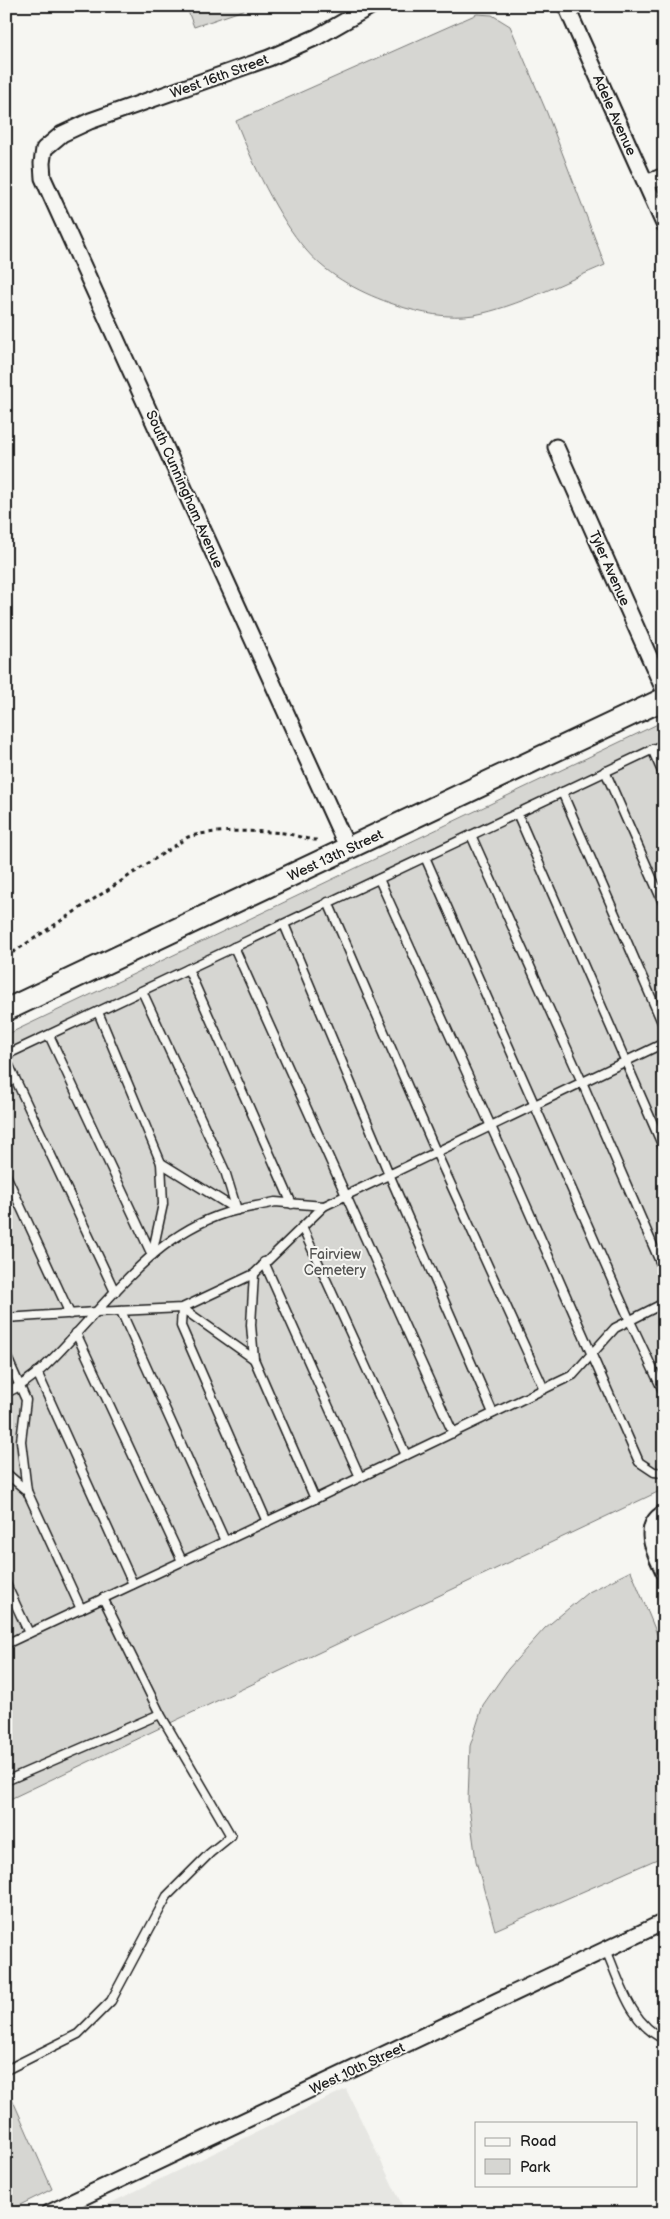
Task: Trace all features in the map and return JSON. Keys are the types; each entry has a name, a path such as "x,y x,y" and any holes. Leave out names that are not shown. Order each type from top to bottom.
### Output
{"street":[{"name":"West 16th Street","path":"62,134 90,121 269,58 317,37 371,6"},
{"name":"Adele Avenue","path":"566,6 664,224"},
{"name":"South Cunningham Avenue","path":"62,134 44,149 42,163 43,178 346,845"},
{"path":"646,184 664,176"},
{"name":"Tyler Avenue","path":"556,447 664,690"},
{"name":"West 13th Street","path":"6,1010 346,845 664,699"},
{"path":"664,1513 657,1518 651,1528 652,1545 664,1572"},
{"name":"West 10th Street","path":"49,2213 664,1922"}],"lane":[{"path":"115,1292 6,1057 378,878 664,744"},
{"path":"652,749 664,776"},
{"path":"605,771 664,906"},
{"path":"562,792 664,1027"},
{"path":"516,813 624,1062 664,1148"},
{"path":"471,835 582,1082 664,1271"},
{"path":"425,856 630,1321 664,1393"},
{"path":"378,878 491,1126 639,1462 654,1472 664,1473"},
{"path":"328,902 436,1152 544,1389"},
{"path":"284,924 389,1174 493,1413"},
{"path":"234,947 453,1433"},
{"path":"188,969 292,1204"},
{"path":"142,991 225,1171 237,1210"},
{"path":"98,1012 161,1163 163,1204 152,1255"},
{"path":"49,1035 152,1255"},
{"path":"6,1318 182,1308 254,1274 264,1262 324,1206 664,1043"},
{"path":"161,1163 237,1210"},
{"path":"6,1175 70,1314"},
{"path":"6,1393 22,1386 76,1333 138,1266 180,1234 226,1213 275,1202 324,1206"},
{"path":"302,1227 406,1455"},
{"path":"264,1262 360,1477"},
{"path":"254,1274 251,1325 254,1359 315,1499"},
{"path":"6,1644 267,1522 573,1375 615,1328 664,1303"},
{"path":"182,1308 254,1359"},
{"path":"182,1308 181,1326 267,1522"},
{"path":"121,1311 225,1541"},
{"path":"76,1333 182,1562"},
{"path":"6,1354 22,1386 26,1400 21,1441 27,1491 80,1609"},
{"path":"37,1372 133,1584"},
{"path":"6,1473 27,1491"},
{"path":"6,1584 29,1633"},
{"path":"6,2070 78,2034 111,2001 167,1896 210,1853 231,1836 160,1714 103,1598"},
{"path":"6,1778 8,1780 160,1714"},
{"path":"606,1950 637,2018 654,2034 664,2039"}],"path":[{"path":"6,958 188,837 206,831 282,833 346,845"}],"shaded area":[{"path":"346,2089 406,2213 90,2213"}],"green space":[{"path":"186,6 255,6 194,27"},
{"path":"477,14 492,15 510,26 547,113 605,265 524,300 490,311 464,316 424,313 371,296 347,284 315,260 295,236 275,205 236,121"},
{"name":"Fairview Cemetery","path":"664,721 664,1489 10,1799 6,1838 6,1035"},
{"path":"631,1571 664,1651 664,1856 495,1930 476,1861 468,1800 470,1746 483,1705 508,1669 545,1628 587,1593"},
{"path":"6,2085 52,2189 6,2212"}]}
